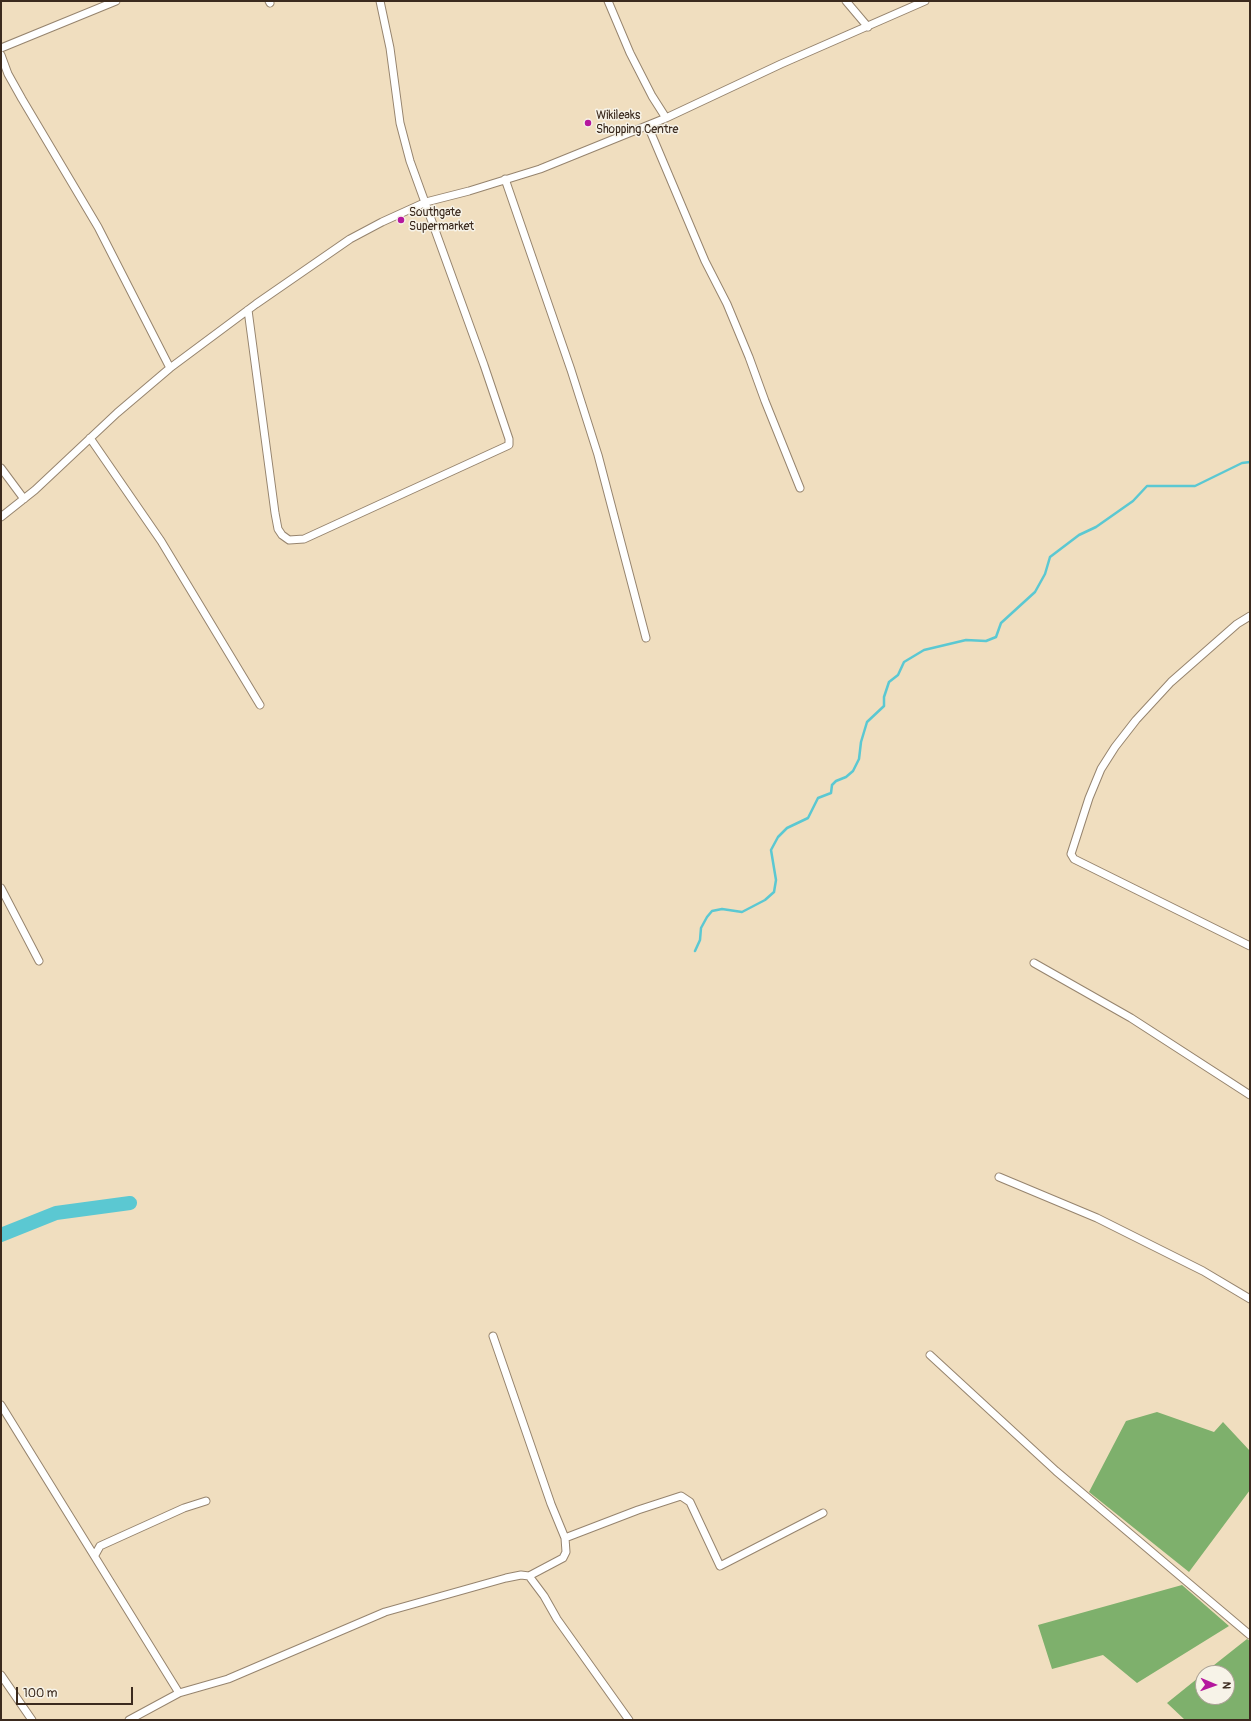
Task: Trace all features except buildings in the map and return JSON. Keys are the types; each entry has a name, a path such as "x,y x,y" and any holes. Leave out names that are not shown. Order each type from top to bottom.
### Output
{"street":[{"path":"1,48 116,1"},
{"path":"248,310 275,513 278,529 285,538 289,540 300,540 506,447 510,442 426,202 410,161 400,123 390,48 380,1"},
{"path":"608,1 630,53 652,96 666,118"},
{"path":"846,1 868,27"},
{"path":"1,517 24,499 90,438 170,368 248,310 350,239 382,222 426,202 469,191 540,169 648,126 781,64 925,1"},
{"path":"1,55 8,74 22,99 98,227 170,368"},
{"path":"648,126 705,261 727,304 800,488"},
{"path":"505,179 572,370 598,455 646,638"},
{"path":"90,438 161,541 260,705"},
{"path":"1,468 24,499"},
{"path":"1250,616 1237,624 1171,682 1136,720 1115,747 1100,769 1088,798 1071,854 1074,859 1250,946"},
{"path":"1,888 39,961"},
{"path":"1034,963 1131,1018 1250,1095"},
{"path":"999,1177 1097,1218 1203,1271 1250,1299"},
{"path":"129,1720 180,1693 228,1678 385,1612 506,1578 521,1575 529,1576 563,1558 566,1552 565,1538 550,1504 493,1336"},
{"path":"930,1355 1056,1471 1250,1635"},
{"path":"1,1405 180,1693"},
{"path":"565,1538 638,1510 681,1496 690,1502 720,1566 823,1512"},
{"path":"95,1555 100,1546 206,1501"},
{"path":"529,1576 544,1596 561,1625 629,1720"},
{"path":"1,1675 32,1720"}],"green space":[{"path":"1157,1412 1214,1432 1223,1422 1250,1451 1250,1490 1189,1572 1089,1492 1126,1421"},
{"path":"1182,1585 1229,1626 1137,1683 1103,1655 1052,1669 1038,1625"},
{"path":"1247,1639 1250,1641 1250,1720 1185,1720 1167,1703 1195,1680 1195,1705 1235,1705 1235,1665 1214,1665"}],"waterway":[{"path":"695,951 700,940 701,928 712,911 722,909 742,912 765,900 774,892 776,880 771,850 778,837 787,828 808,818 818,798 831,793 832,785 853,771 859,759 861,742 867,722 884,706 884,697 889,682 898,675 904,662 924,650 966,640 986,641 996,637 1001,623 1035,592 1045,574 1050,557 1079,535 1096,527 1133,501 1147,486 1195,486 1242,463 1250,462"},
{"path":"1,1235 56,1213 130,1203"}],"place":[{"name":"Wikileaks Shopping Centre","path":"588,123"},
{"name":"Southgate Supermarket","path":"401,220"}]}
